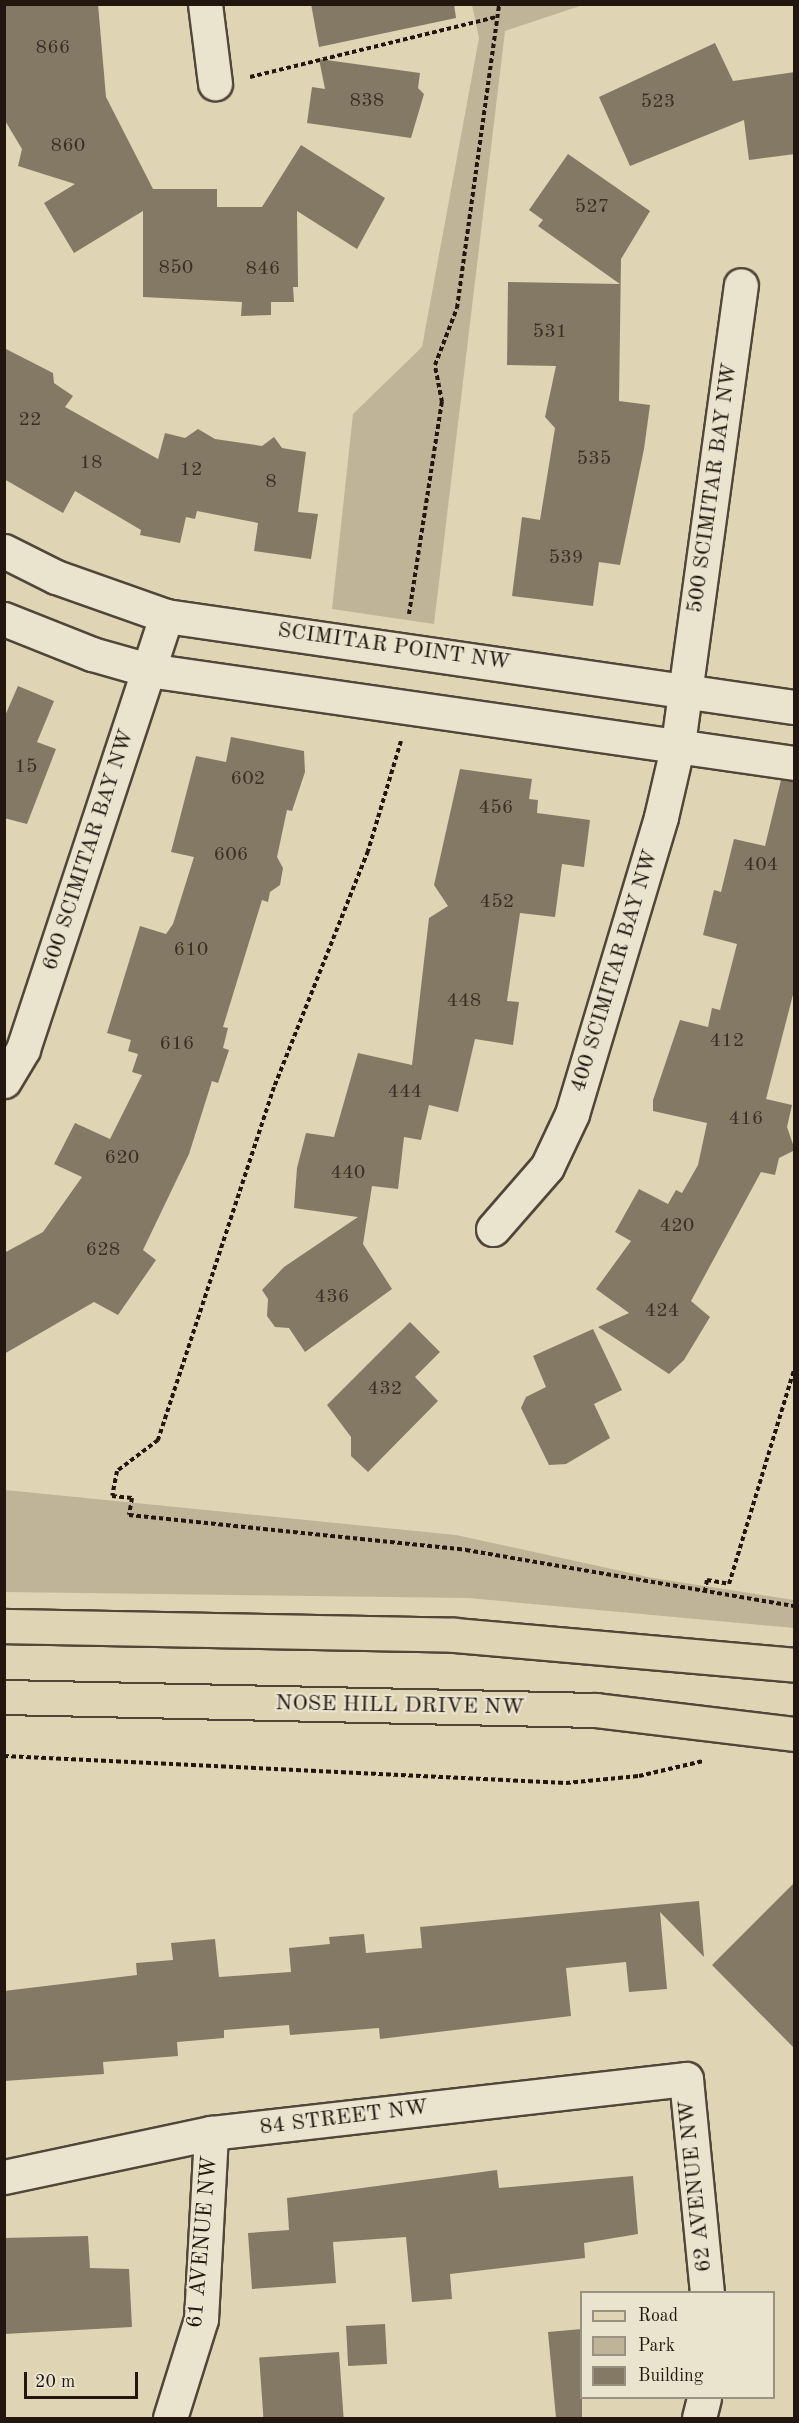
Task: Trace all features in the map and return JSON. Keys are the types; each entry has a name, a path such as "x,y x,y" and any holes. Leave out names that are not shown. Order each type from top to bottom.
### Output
{"main road":[{"path":"4,1626 454,1635 795,1665"},
{"name":"NOSE HILL DRIVE NW","path":"4,1697 597,1710 795,1734"}],"street":[{"path":"205,4 215,83"},
{"name":"500 SCIMITAR BAY NW","path":"685,690 741,285"},
{"name":"SCIMITAR POINT NW","path":"4,551 56,577 166,616 795,707"},
{"name":"600 SCIMITAR BAY NW","path":"4,1082 23,1049 166,616"},
{"path":"4,619 92,654 148,670 678,744 795,763"},
{"name":"400 SCIMITAR BAY NW","path":"493,1229 547,1167 572,1114 678,744 685,690"},
{"name":"84 STREET NW","path":"4,2176 211,2133 686,2079"},
{"name":"62 AVENUE NW","path":"686,2079 707,2291"},
{"name":"61 AVENUE NW","path":"170,2418 201,2319 211,2133"},
{"path":"699,2418 704,2399"}],"path":[{"path":"408,622 442,402 436,356 457,308 499,4"},
{"path":"215,83 284,72 497,17"},
{"path":"403,734 368,851 274,1087 158,1440 117,1470 112,1496 132,1498 129,1515 466,1550 795,1606"},
{"path":"705,1592 707,1580 729,1584 795,1370"},
{"path":"4,1756 566,1783 639,1776 714,1759"}],"green space":[{"path":"472,5 583,5 505,31 434,624 332,609 353,414 422,347 479,38"},
{"path":"5,1490 456,1535 653,1578 794,1600 794,1628 468,1598 5,1592"}],"building":[{"path":"4,4 98,4 106,97 153,189 217,189 217,207 262,207 301,145 385,198 357,249 297,211 298,287 293,287 294,302 271,302 271,315 241,316 242,302 143,297 143,211 74,253 44,203 75,184 18,166 22,149 4,119"},
{"path":"311,4 454,4 456,18 319,47"},
{"path":"715,43 733,81 795,72 795,154 749,160 744,120 630,166 599,97"},
{"path":"319,59 420,73 418,88 424,94 411,138 307,123 312,87 325,89"},
{"path":"568,154 650,211 621,259 619,401 650,405 644,449 620,565 599,562 593,606 512,596 522,517 540,520 555,428 545,417 556,366 507,365 508,282 620,284 538,226 543,220 529,210"},
{"path":"4,348 53,373 54,383 73,396 65,407 158,459 165,433 185,438 198,429 215,439 262,446 274,437 282,448 306,452 298,512 318,514 311,559 254,551 258,523 197,511 195,519 186,517 180,543 140,535 141,530 75,491 63,513 4,479"},
{"path":"18,686 54,701 37,742 56,749 27,824 4,818 4,718"},
{"path":"231,737 304,751 305,772 292,811 287,810 277,857 283,868 280,885 270,892 268,902 262,900 223,1027 228,1028 223,1048 229,1050 218,1083 212,1081 189,1154 143,1250 156,1260 118,1315 94,1302 4,1354 4,1253 43,1232 82,1177 54,1164 75,1123 110,1139 142,1075 132,1072 138,1054 128,1051 131,1040 107,1033 140,926 166,934 173,924 194,857 171,852 196,756 226,762"},
{"path":"460,769 532,779 529,799 538,800 537,813 590,820 584,867 562,864 555,917 520,913 507,1001 519,1002 513,1045 475,1039 458,1112 429,1105 421,1140 404,1137 398,1189 372,1186 363,1244 392,1289 305,1352 289,1328 275,1327 267,1316 268,1299 262,1290 284,1267 358,1217 294,1208 297,1168 306,1133 334,1137 358,1053 412,1065 429,918 448,906 434,885"},
{"path":"781,780 795,781 795,987 766,1099 792,1105 787,1127 795,1150 779,1158 775,1175 761,1172 691,1301 710,1317 684,1360 669,1374 598,1327 629,1313 596,1289 631,1241 615,1232 639,1189 668,1204 676,1190 682,1193 698,1165 707,1123 653,1111 653,1100 680,1020 708,1027 712,1008 720,1010 737,944 703,935 714,890 721,892 734,839 765,846"},
{"path":"410,1322 440,1352 415,1377 438,1401 368,1472 351,1456 351,1437 327,1405"},
{"path":"593,1329 622,1390 594,1404 610,1438 566,1464 549,1465 521,1408 526,1397 546,1387 533,1356"},
{"path":"795,1882 795,2049 712,1965"},
{"path":"699,1901 704,1957 660,1912 667,1989 629,1992 626,1962 566,1968 571,2016 380,2039 379,2028 290,2035 289,2025 224,2030 224,2038 177,2042 178,2056 103,2062 104,2074 4,2081 4,1991 137,1975 136,1963 173,1960 171,1943 215,1939 219,1977 291,1972 289,1948 330,1944 329,1937 364,1934 366,1953 422,1948 420,1927"},
{"path":"497,2170 499,2188 633,2176 638,2234 584,2243 585,2258 450,2274 452,2299 412,2302 406,2237 333,2242 336,2283 252,2289 248,2233 289,2230 287,2198"},
{"path":"88,2236 90,2268 129,2269 132,2327 4,2334 4,2238"},
{"path":"385,2324 387,2364 348,2366 346,2326"},
{"path":"580,2329 582,2418 556,2418 548,2332"},
{"path":"339,2352 344,2418 263,2418 259,2358"}]}
